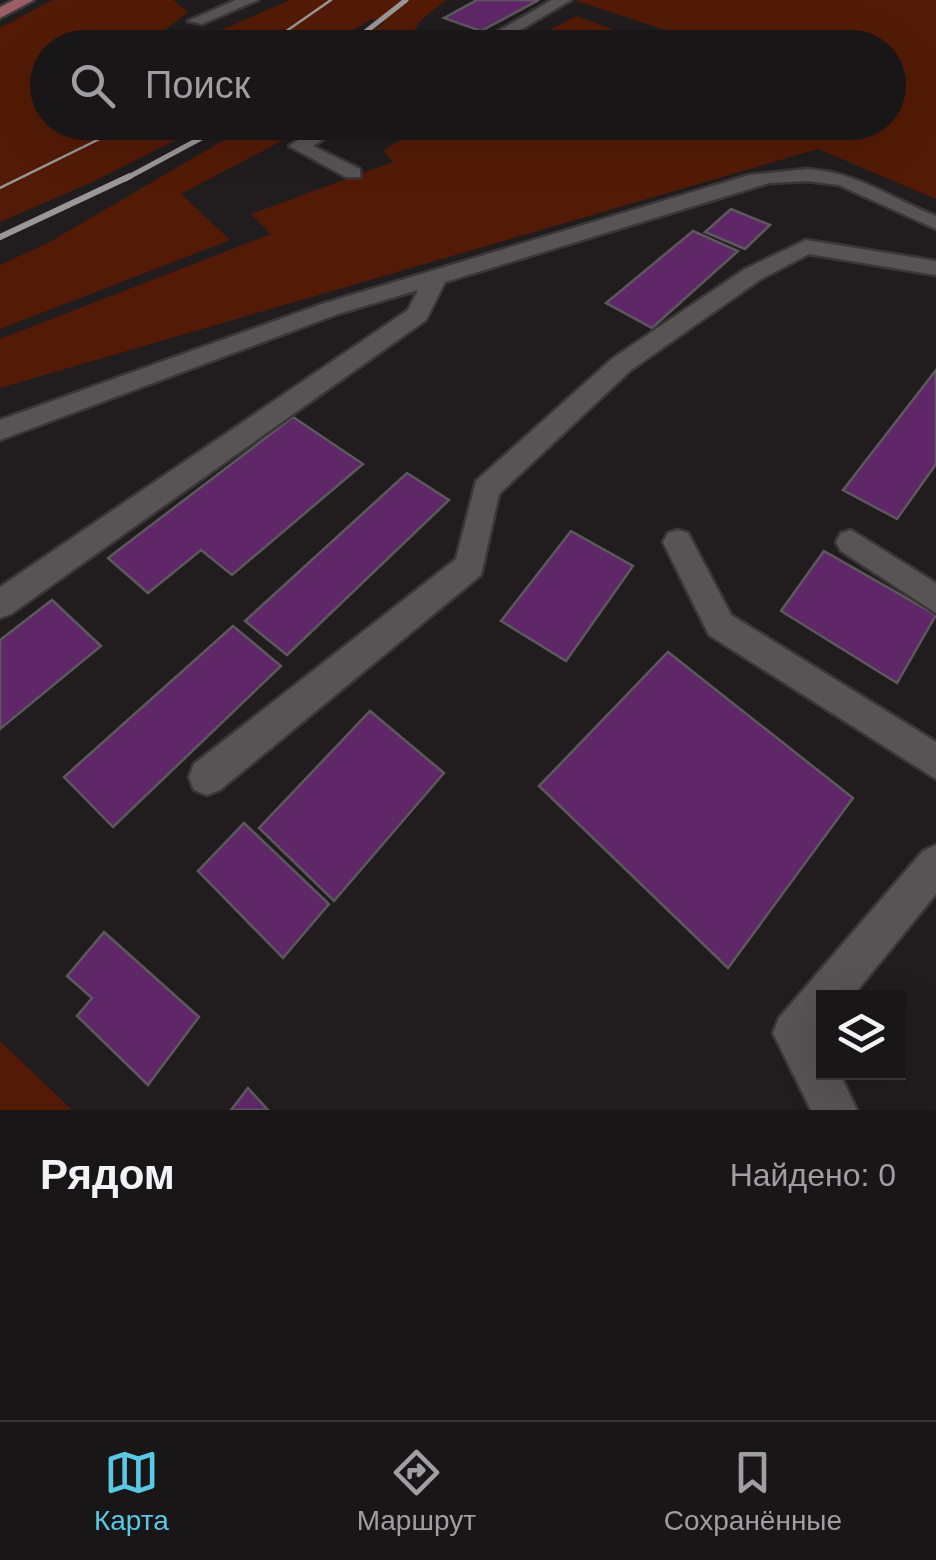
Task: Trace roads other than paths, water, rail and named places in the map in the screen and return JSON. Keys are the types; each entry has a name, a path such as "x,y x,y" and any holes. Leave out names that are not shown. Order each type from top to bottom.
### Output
{"main road":[{"path":"0,12 26,0"}],"street":[{"path":"196,21 250,0"},
{"path":"508,30 562,0"},
{"path":"310,140 299,146 353,173"},
{"path":"0,430 330,309 756,179 787,174 857,184 936,223"},
{"path":"208,778 470,566 486,489 622,364 752,274 806,248 936,268"},
{"path":"0,604 418,315 436,276"},
{"path":"678,542 720,625 936,762"},
{"path":"851,542 936,600"},
{"path":"831,990 936,864"},
{"path":"816,1007 794,1033 816,1074"},
{"path":"819,1080 835,1110"}],"tram line":[{"path":"288,30 331,0"},
{"path":"0,188 97,140"}],"railway":[{"path":"368,30 406,0"},
{"path":"125,179 198,140"},
{"path":"0,237 130,176"}]}
